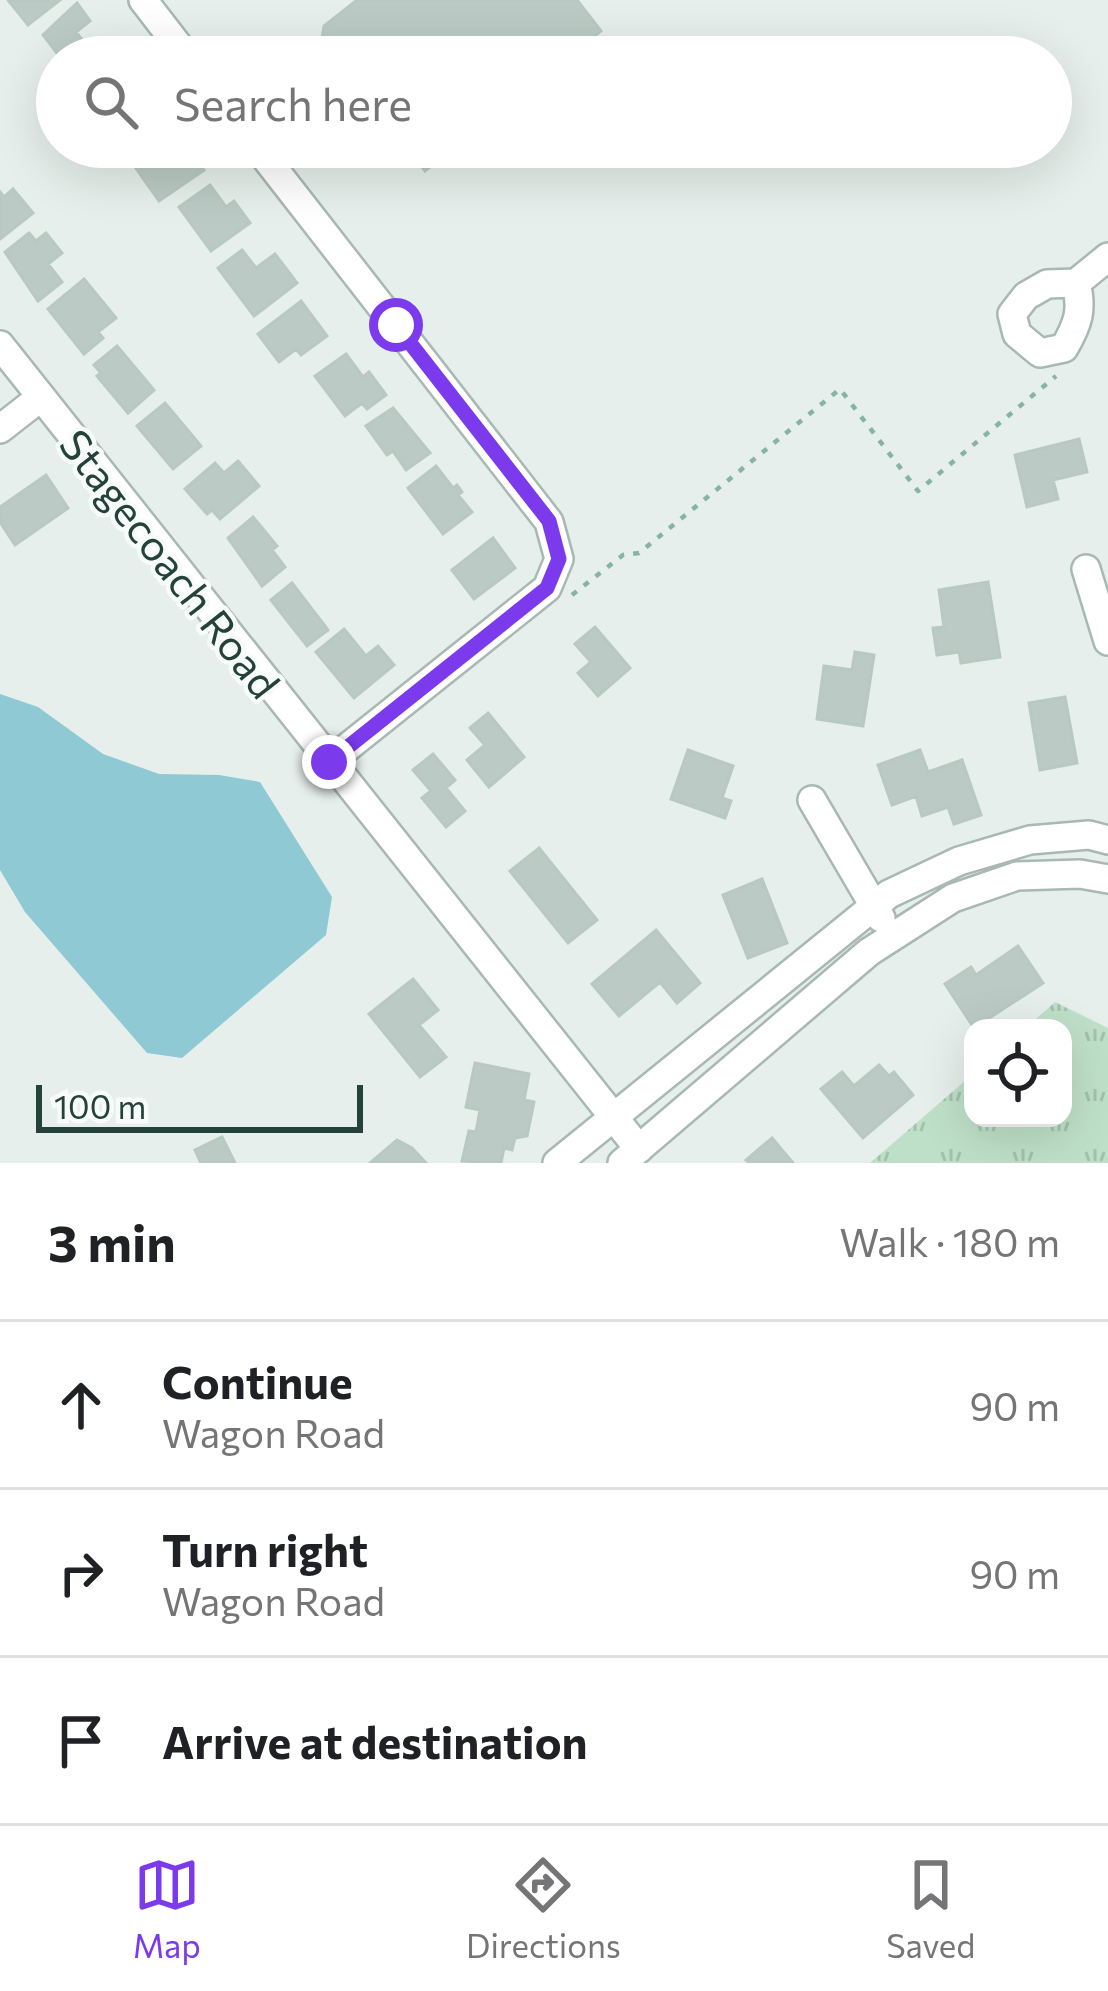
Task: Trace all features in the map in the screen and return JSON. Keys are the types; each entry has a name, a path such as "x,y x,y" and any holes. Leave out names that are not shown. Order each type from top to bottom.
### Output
{"street":[{"path":"142,0 170,36"},
{"path":"273,168 549,521 559,559 547,588 329,762"},
{"path":"1076,283 1108,257"},
{"name":"Stagecoach Road","path":"0,345 614,1117 630,1156"},
{"path":"0,429 41,397"},
{"path":"1086,569 1108,641"},
{"path":"812,800 893,936"},
{"path":"557,1163 889,894 959,861 1030,840 1089,836 1108,840"},
{"path":"630,1156 869,952 953,898 1017,876 1081,874 1108,879"}],"path":[{"path":"558,606 623,555 639,553 840,388 918,491 1062,372"}],"green space":[{"path":"1055,1002 1108,1028 1108,1163 870,1163 964,1082 964,1127 1072,1127 1072,1019 1036,1019"}],"water":[{"path":"0,694 38,707 103,754 159,774 219,775 260,782 332,897 326,935 182,1058 147,1053 25,912 0,870"}],"building":[{"path":"8,0 60,0 28,25"},
{"path":"357,0 577,0 601,31 595,36 322,36 324,26"},
{"path":"77,3 90,21 76,32 79,36 43,35"},
{"path":"136,168 203,168 204,170 159,201"},
{"path":"210,185 226,207 234,201 250,223 211,251 179,207"},
{"path":"13,189 33,213 0,239 0,192 4,197"},
{"path":"29,233 36,241 46,233 62,253 48,264 62,282 38,301 5,252"},
{"path":"242,250 256,268 275,254 297,283 254,316 218,268"},
{"path":"84,279 116,318 98,332 103,338 84,354 48,309"},
{"path":"301,301 327,336 301,355 296,349 279,362 258,334"},
{"path":"117,346 154,390 128,413 97,376 101,373 94,365"},
{"path":"346,354 363,377 369,372 386,395 367,409 362,403 345,416 315,376"},
{"path":"165,403 201,446 173,469 137,426"},
{"path":"393,408 430,453 406,470 393,451 387,455 366,426"},
{"path":"1079,439 1087,472 1053,480 1058,499 1027,507 1015,455"},
{"path":"238,461 259,486 220,519 212,510 207,514 185,489 215,463 224,473"},
{"path":"436,466 453,488 457,485 462,492 458,495 472,512 443,534 408,488"},
{"path":"46,475 68,508 15,545 0,522 0,507"},
{"path":"253,517 277,546 272,550 285,567 262,586 228,538"},
{"path":"493,538 515,568 474,599 452,570"},
{"path":"988,582 1000,657 961,663 959,652 937,655 933,628 944,627 939,590"},
{"path":"292,583 328,630 307,646 271,600"},
{"path":"595,627 630,668 598,696 578,673 591,662 575,644"},
{"path":"344,629 366,656 378,646 394,665 354,698 316,652"},
{"path":"855,652 874,655 863,726 817,719 824,666 852,670"},
{"path":"1065,697 1077,763 1040,770 1029,703"},
{"path":"488,713 524,757 489,787 467,760 485,745 470,728"},
{"path":"688,750 733,766 722,798 731,801 725,818 671,799"},
{"path":"920,750 928,772 962,760 981,815 954,824 948,807 922,816 916,796 892,805 878,765"},
{"path":"433,754 455,780 446,788 465,811 446,827 422,798 431,791 413,770"},
{"path":"539,848 597,920 568,943 510,871"},
{"path":"762,879 787,943 748,958 723,895"},
{"path":"656,930 700,983 677,1003 660,982 619,1016 592,984"},
{"path":"1018,946 1043,983 988,1019 968,1019 945,984 971,967 976,975"},
{"path":"413,979 438,1010 419,1025 446,1057 420,1077 369,1014"},
{"path":"475,1063 529,1074 524,1100 534,1102 527,1136 515,1138 512,1150 504,1148 501,1163 462,1161 480,1110 466,1107"},
{"path":"879,1065 889,1076 894,1072 913,1095 863,1138 821,1089 842,1072 854,1086"},
{"path":"222,1137 235,1163 201,1163 195,1150"},
{"path":"772,1138 793,1163 746,1160"},
{"path":"397,1140 412,1148 426,1163 370,1163"}],"route":[{"path":"329,762 547,588 559,559 549,521 396,325"}]}
